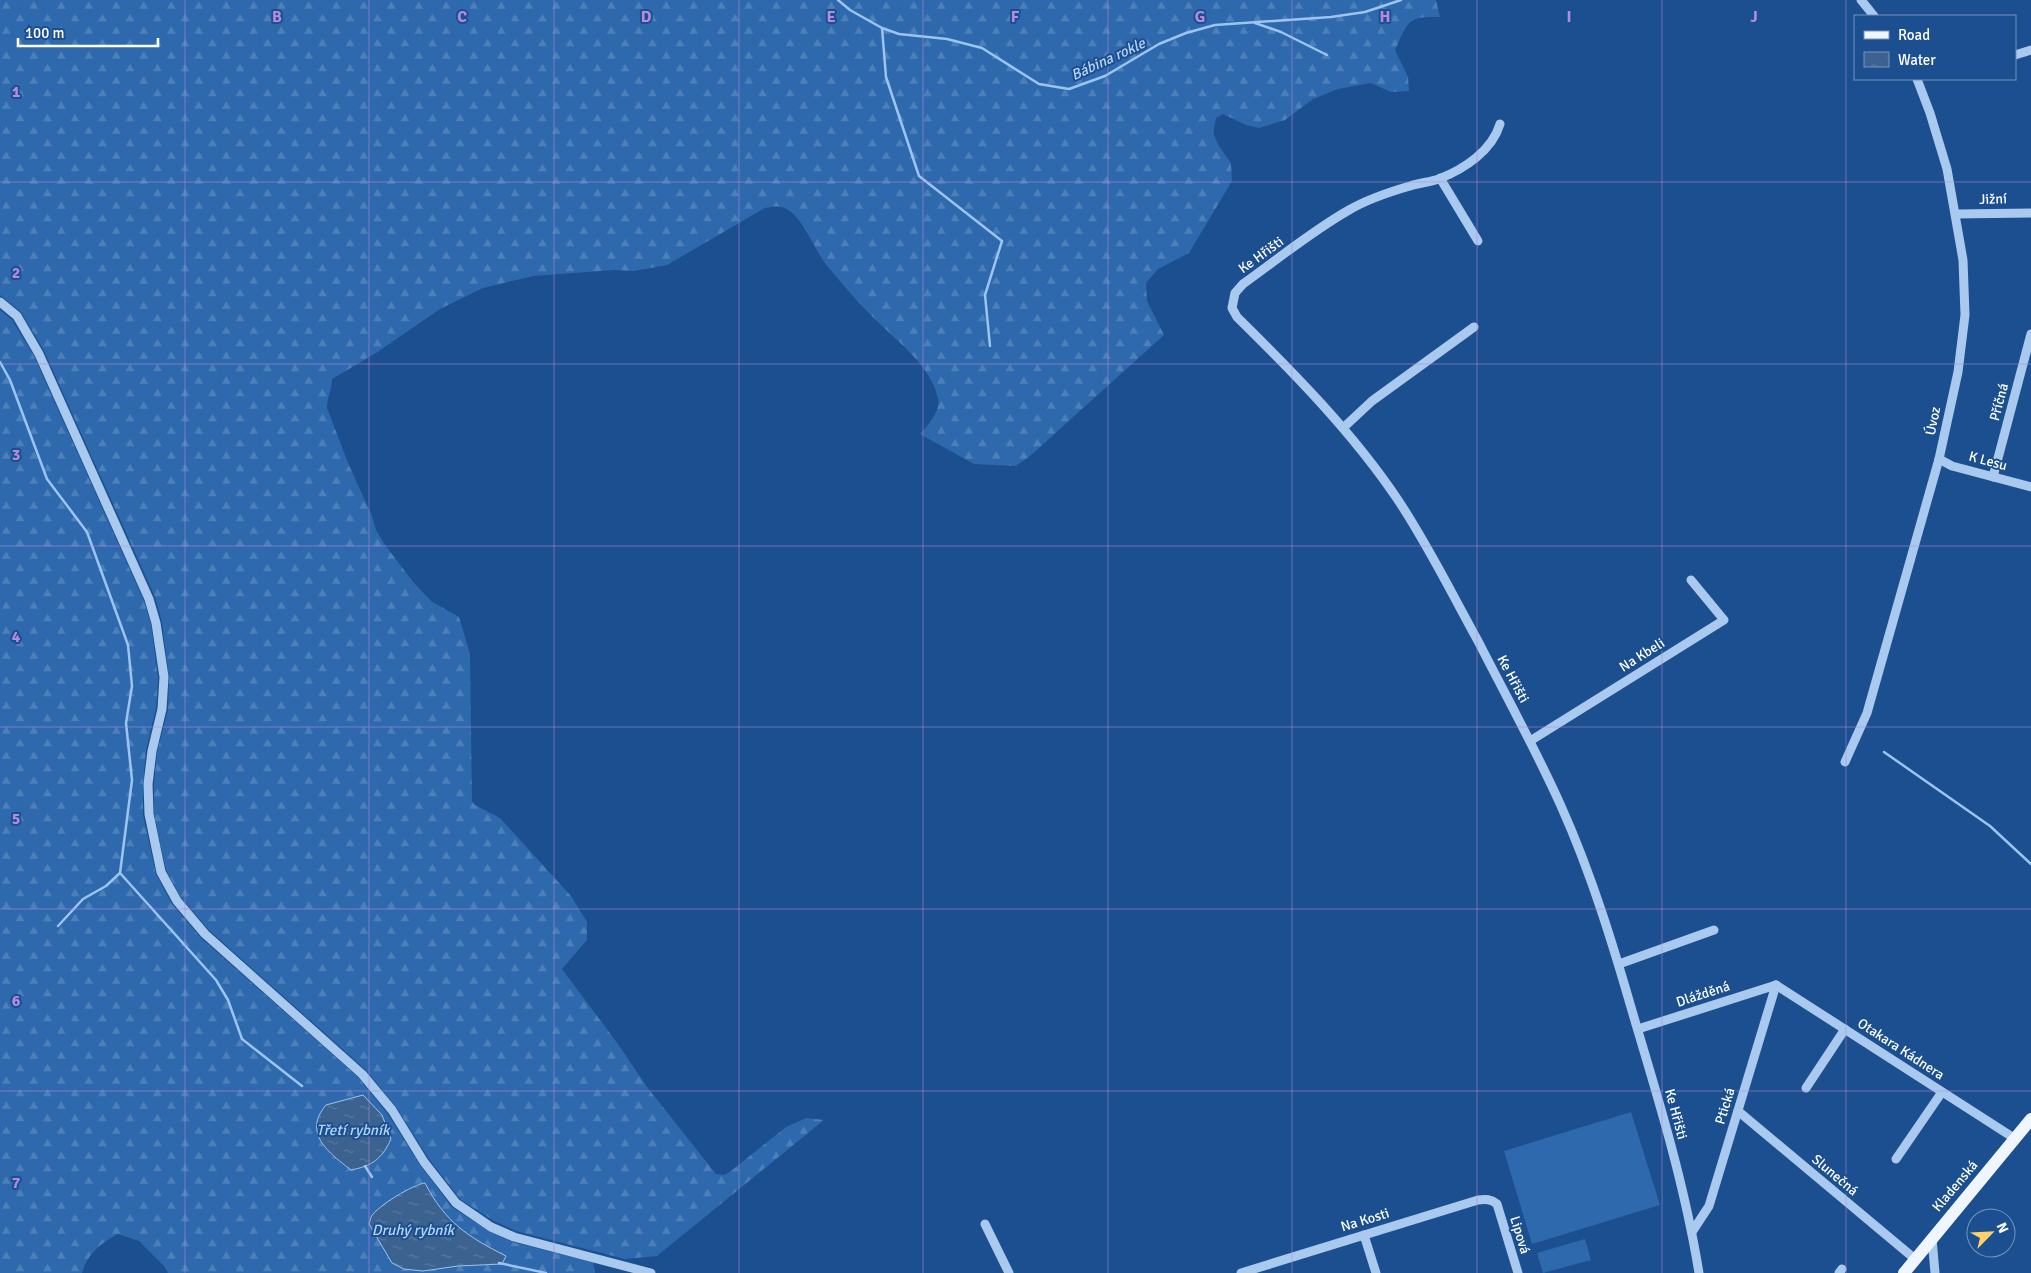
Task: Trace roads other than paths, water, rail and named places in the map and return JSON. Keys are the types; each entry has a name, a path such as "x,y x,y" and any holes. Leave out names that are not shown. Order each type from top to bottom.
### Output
{"main road":[{"name":"Kladenská","path":"1904,1273 2031,1119"}],"street":[{"path":"1861,0 1873,15"},
{"path":"2016,55 2031,50"},
{"name":"Úvoz","path":"1845,762 1867,713 1939,459 1958,372 1965,315 1963,260 1947,169 1930,113 1917,80"},
{"name":"Ke Hřišti","path":"1500,124 1490,145 1480,154 1440,178 1409,186 1350,209 1243,284 1235,293 1232,308 1237,317 1343,428 1398,499 1424,541 1530,741 1561,806 1582,857 1619,964 1674,1158 1692,1232 1699,1273"},
{"path":"1440,178 1478,241"},
{"name":"Jižní","path":"1956,214 2031,213"},
{"path":"0,302 17,316 39,354 152,607 164,678 162,709 152,751 148,784 149,814 161,872 177,901 205,934 362,1074 392,1110 424,1162 456,1203 491,1226 514,1236 652,1273"},
{"path":"1343,428 1372,402 1474,327"},
{"name":"Příčná","path":"1993,478 2031,334"},
{"name":"K Lesu","path":"1939,459 1952,466 2031,487"},
{"name":"Na Kbeli","path":"1530,741 1724,620 1691,580"},
{"path":"1619,964 1714,930"},
{"name":"Dlážděná","path":"1638,1030 1776,985"},
{"name":"Otakara Kádnera","path":"1776,985 2014,1138"},
{"name":"Ptická","path":"1692,1232 1708,1206 1776,985"},
{"name":"Otakara Kádnera","path":"1806,1088 1845,1029"},
{"name":"Otakara Kádnera","path":"1896,1160 1942,1092"},
{"name":"Slunečná","path":"1738,1111 1915,1259"},
{"name":"Na Kosti","path":"1241,1273 1478,1200 1486,1199 1497,1204"},
{"name":"Lipová","path":"1497,1204 1518,1273"},
{"path":"985,1224 1010,1273"},
{"path":"1364,1235 1376,1273"},
{"path":"1932,1238 1935,1273"}],"water":[{"name":"Třetí rybník","path":"363,1095 382,1115 391,1139 380,1157 371,1164 351,1170 334,1157 321,1142 317,1125 319,1115 326,1105"},
{"name":"Druhý rybník","path":"425,1183 449,1218 469,1235 506,1256 502,1264 458,1266 423,1271 404,1269 392,1263 369,1224 371,1217 380,1207 396,1196"}],"waterway":[{"name":"Bábina rokle","path":"838,0 850,10 882,28 899,34 947,39 982,48 1039,84 1069,89 1105,76 1159,44 1186,33 1215,25 1331,17 1365,12 1401,0"},
{"path":"1255,23 1281,32 1327,55"},
{"path":"882,28 886,77 919,176 1002,241 985,295 990,346"},
{"path":"0,362 10,380 47,479 87,532 128,645 132,686 126,723 132,780 120,873 216,980 228,1000 242,1039 302,1086"},
{"path":"1884,752 1990,826 2031,864"},
{"path":"58,926 83,899 106,886 120,873"},
{"path":"365,1166 372,1177"},
{"path":"499,1263 546,1273"}]}
